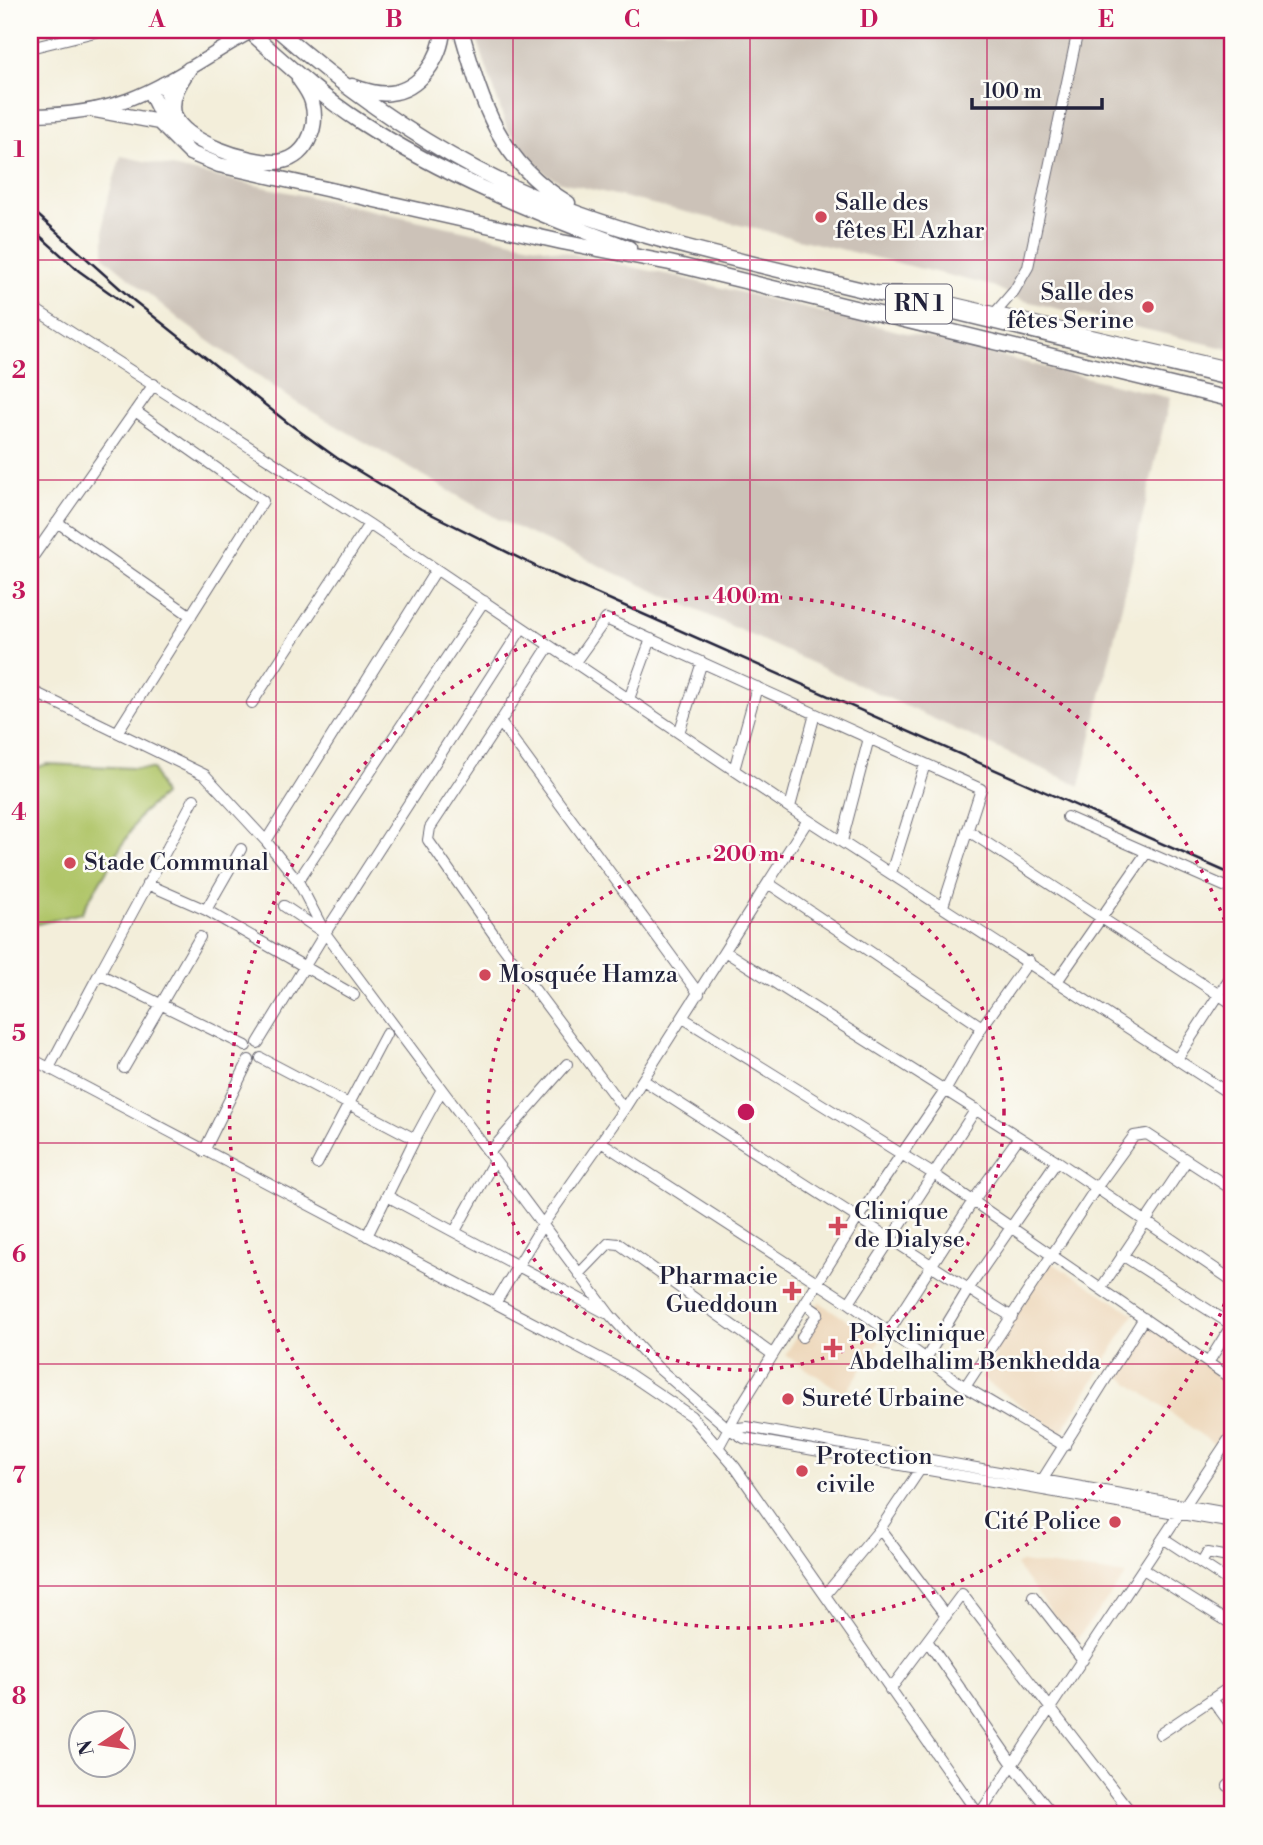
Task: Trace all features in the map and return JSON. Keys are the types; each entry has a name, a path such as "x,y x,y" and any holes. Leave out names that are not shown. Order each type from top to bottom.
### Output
{"highway":[{"path":"248,30 358,120 482,191 670,263"},
{"path":"278,30 340,83 476,169 557,206 608,222"},
{"path":"340,83 373,93 392,93 409,86 426,74 436,56 443,30"},
{"name":"RN 1","path":"461,30 479,92 504,145 542,186 608,222 724,257 1233,379"},
{"path":"174,113 177,87 188,69"},
{"path":"164,85 181,126 214,148 277,162 296,156 308,143 315,121 312,100 295,71"},
{"path":"150,92 170,133"},
{"name":"RN 1","path":"95,110 159,122 190,153 219,165 562,243 670,263 1233,400"}],"main road":[{"name":"RN 1","path":"30,115 95,110 123,104 164,85 254,30"}],"street":[{"path":"30,48 103,30"},
{"path":"995,313 1014,291 1028,267 1078,30"},
{"path":"867,291 904,291 1233,368"},
{"path":"30,306 369,524 808,820 1029,961 1233,1096"},
{"path":"30,561 154,384"},
{"path":"118,731 263,501 135,411"},
{"path":"57,522 191,616"},
{"path":"252,703 369,524"},
{"path":"266,841 436,570"},
{"path":"298,881 484,601"},
{"path":"575,662 607,619 981,789 943,906"},
{"path":"99,974 246,1046 258,1044 325,933 522,628"},
{"path":"629,699 651,639"},
{"path":"549,646 430,828 428,840 497,939 624,1109"},
{"path":"679,733 702,662"},
{"path":"734,770 757,687"},
{"path":"30,690 205,775 266,841 298,881 325,933 610,1315 657,1367 729,1429 744,1438 921,1468 1040,1484"},
{"path":"790,807 815,714"},
{"path":"500,722 699,993"},
{"path":"842,841 869,738"},
{"path":"891,873 925,764"},
{"path":"50,1069 194,799"},
{"path":"1067,817 1233,890"},
{"path":"496,1302 543,1224 624,1109 808,820"},
{"path":"967,830 1233,1004"},
{"path":"205,910 241,849"},
{"path":"1058,980 1147,852"},
{"path":"768,883 982,1027"},
{"path":"147,884 205,910 306,965 354,995"},
{"path":"284,906 325,933"},
{"path":"124,1068 200,937"},
{"path":"726,952 1057,1161 1233,1281"},
{"path":"719,1446 772,1354 857,1219 945,1091 982,1027 1029,961"},
{"path":"1177,1059 1233,972"},
{"path":"683,1018 935,1175 1233,1380"},
{"path":"317,1164 386,1034"},
{"path":"258,1044 263,1052 261,1058"},
{"path":"246,1046 244,1052 249,1060"},
{"path":"30,1058 626,1372 691,1416 719,1446 979,1815 1232,1438"},
{"path":"249,1060 261,1058 415,1139"},
{"path":"204,1151 249,1060"},
{"path":"455,1231 491,1157 567,1064"},
{"path":"643,1080 1012,1317"},
{"path":"367,1236 441,1091"},
{"path":"849,1303 976,1109"},
{"path":"965,1387 1096,1188 1134,1136 1147,1134 1233,1190"},
{"path":"888,1333 973,1201 1019,1137"},
{"path":"601,1142 849,1303 965,1387 1065,1446"},
{"path":"1101,1288 1187,1160"},
{"path":"925,1360 969,1289 1057,1161"},
{"path":"387,1196 610,1315"},
{"path":"580,1273 610,1244 619,1244 772,1354"},
{"path":"1122,1255 1232,1324 1208,1363"},
{"path":"803,1337 818,1312 805,1304"},
{"path":"1040,1484 1144,1318"},
{"path":"729,1429 747,1427 1182,1510 1233,1523"},
{"path":"825,1595 880,1529 921,1468"},
{"path":"1182,1510 1233,1514"},
{"path":"880,1529 946,1616"},
{"path":"1163,1538 1233,1584"},
{"path":"1201,1563 1206,1553 1233,1558"},
{"path":"1143,1569 1233,1625"},
{"path":"890,1690 962,1594 1133,1815"},
{"path":"1033,1596 1083,1660"},
{"path":"928,1642 1014,1766 1053,1815"},
{"path":"1160,1734 1233,1685"},
{"path":"1212,1699 1233,1727"}],"shaded area":[{"path":"474,30 1233,30 1233,350 1021,300 993,286 561,182 546,174 507,129"},
{"path":"121,156 674,276 1170,398 1080,786 498,519 297,403 185,324 104,257 104,211"},
{"path":"1051,1262 1134,1314 1061,1433 981,1378 996,1355 991,1351"},
{"name":"Polyclinique Abdelhalim Benkhedda","path":"819,1302 880,1341 845,1394 785,1355"},
{"path":"1145,1324 1226,1378 1223,1383 1233,1390 1233,1418 1215,1445 1114,1372"},
{"path":"1021,1562 1126,1575 1074,1643 1016,1565"}],"green space":[{"name":"Stade Communal","path":"47,764 153,769 163,795 141,814 81,913 30,926 30,770"}],"railway":[{"path":"30,208 133,300 288,423 337,458 421,509 541,569 1233,875"},
{"path":"30,227 79,271 131,308"}],"place":[{"name":"Salle des fêtes El Azhar","path":"821,217"},
{"name":"Salle des fêtes Serine","path":"1148,307"},
{"name":"Stade Communal","path":"70,863"},
{"name":"Mosquée Hamza","path":"485,975"},
{"name":"Clinique de Dialyse","path":"838,1226"},
{"name":"Pharmacie Gueddoun","path":"792,1291"},
{"name":"Polyclinique Abdelhalim Benkhedda","path":"833,1348"},
{"name":"Sureté Urbaine","path":"788,1399"},
{"name":"Protection civile","path":"802,1471"},
{"name":"Cité Police","path":"1115,1522"}]}
